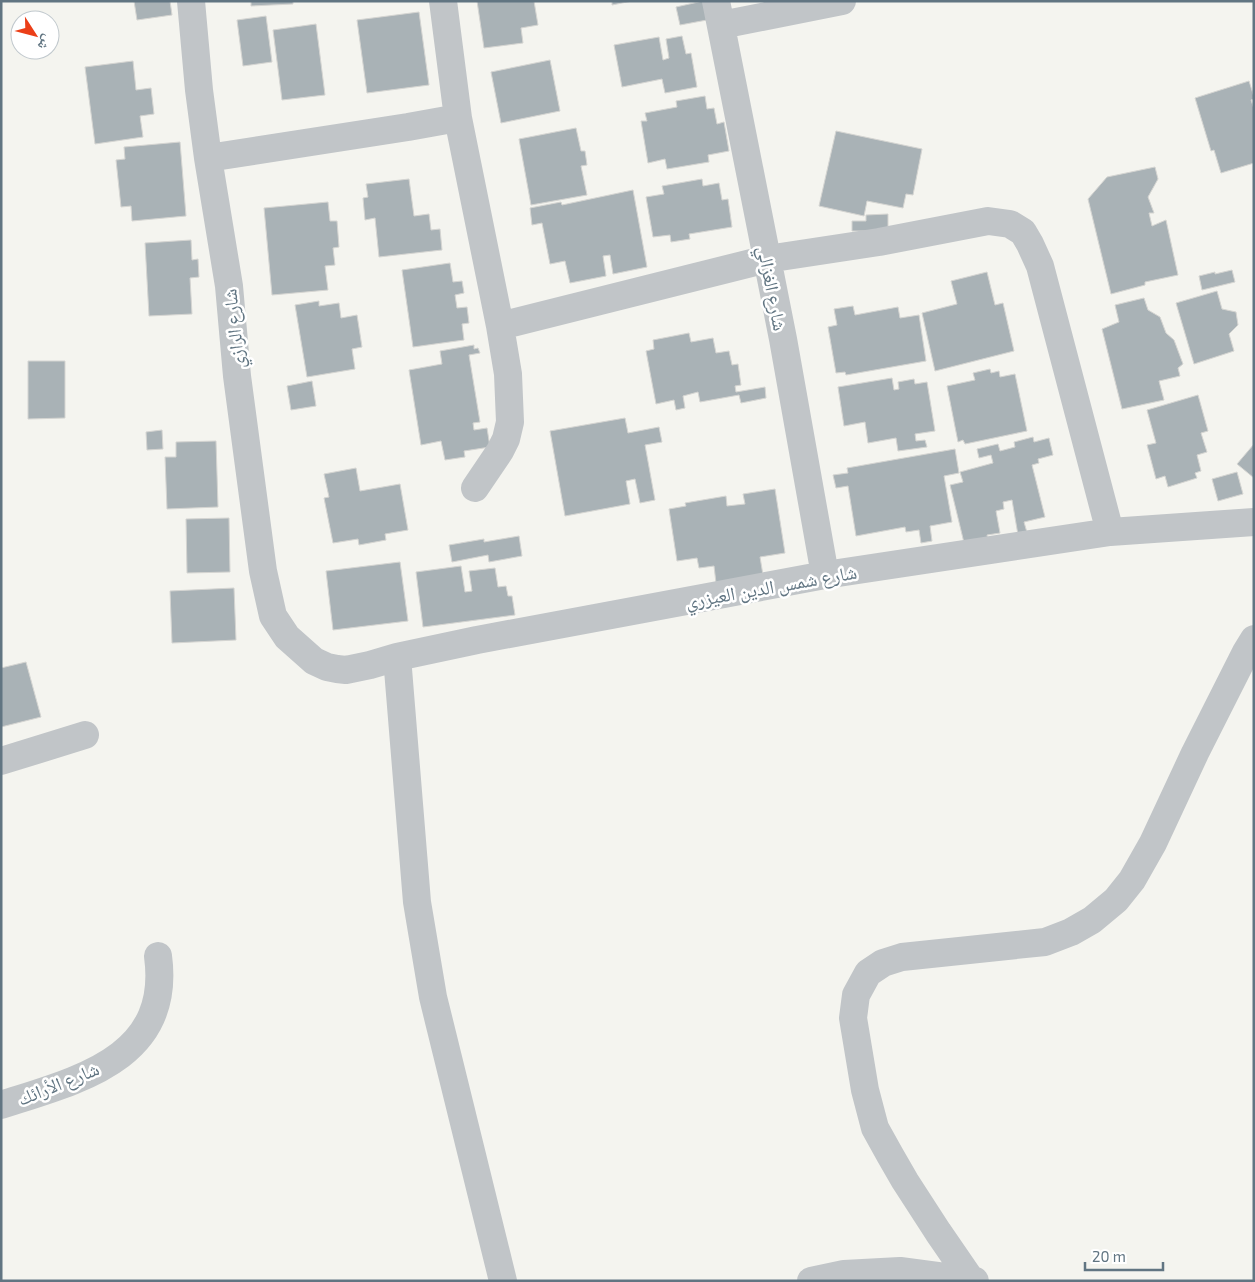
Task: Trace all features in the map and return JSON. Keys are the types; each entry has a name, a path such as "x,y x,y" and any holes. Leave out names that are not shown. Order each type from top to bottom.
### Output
{"street":[{"name":"شارع الرازي","path":"191,1 208,158 229,286 237,376 263,571 274,616 281,630 298,648"},
{"path":"442,1 458,118 508,374 510,422 506,439 500,451 474,488"},
{"path":"718,13 842,1"},
{"name":"شارع الغزالي","path":"718,13 783,339 825,575"},
{"path":"208,158 458,118"},
{"path":"500,326 767,259 879,242 988,222 1010,224 1023,232 1042,274 1110,532"},
{"name":"شارع شمس الدين العيزري","path":"298,648 314,661 327,667 346,670 496,636 825,575 1110,532 1254,522"},
{"path":"973,1280 938,1232 905,1181 875,1128 864,1090 853,1018 856,995 868,973 883,963 902,957 1045,942 1086,924 1116,900 1132,880 1153,843 1195,753 1254,639"},
{"path":"397,657 417,902 423,940 433,997 504,1281"},
{"path":"1,761 85,735"},
{"name":"شارع الأرائك","path":"1,1105 74,1081 100,1068 127,1050 141,1035 152,1016 159,991 160,973 158,956"},
{"path":"811,1281 844,1274 900,1271 973,1280"}],"building":[{"path":"134,1 170,1 172,15 137,20"},
{"path":"251,1 293,1 293,4 251,6"},
{"path":"477,1 534,1 538,25 521,28 523,43 484,48"},
{"path":"612,1 632,1 612,5"},
{"path":"703,1 707,20 680,25 676,7"},
{"path":"419,12 429,85 367,93 357,20"},
{"path":"266,16 272,62 243,66 237,20"},
{"path":"316,24 325,95 282,100 273,30"},
{"path":"682,36 686,54 691,53 697,87 665,93 662,79 622,87 614,45 659,37 663,60 669,58 666,39"},
{"path":"550,60 560,111 501,123 491,72"},
{"path":"133,61 136,90 151,88 154,114 140,116 143,137 95,144 85,67"},
{"path":"1249,81 1254,97 1251,100 1254,109 1254,163 1221,173 1214,150 1211,151 1195,98"},
{"path":"705,96 707,109 714,108 717,124 724,122 729,151 708,155 709,162 667,169 665,159 648,163 641,121 647,121 645,113 677,107 676,101"},
{"path":"576,128 581,151 585,151 587,165 581,166 587,195 531,205 519,139"},
{"path":"836,131 922,149 913,195 906,194 903,208 867,201 864,216 819,206"},
{"path":"180,142 186,216 132,221 131,206 121,207 116,160 125,159 124,147"},
{"path":"1155,167 1158,179 1148,197 1154,213 1149,213 1152,226 1166,220 1178,275 1145,282 1145,285 1111,294 1088,199 1107,177"},
{"path":"409,179 414,216 429,214 431,230 440,229 442,250 379,257 375,218 365,220 363,198 368,197 366,184"},
{"path":"702,179 703,186 719,183 722,200 728,199 732,227 689,234 690,239 671,242 670,235 653,237 646,197 664,194 662,186"},
{"path":"633,190 647,267 613,274 610,255 603,256 606,276 570,283 565,261 550,264 542,223 532,225 530,208 561,202 562,205"},
{"path":"328,202 330,221 337,221 339,247 333,248 335,265 325,266 328,290 272,295 264,208"},
{"path":"888,214 888,231 852,231 852,221 866,221 866,215"},
{"path":"191,240 192,260 198,259 199,277 190,278 192,314 149,316 145,243"},
{"path":"450,263 453,282 462,281 464,293 455,295 457,308 467,307 469,323 462,324 464,340 413,347 402,270"},
{"path":"1232,270 1235,282 1202,290 1199,276"},
{"path":"987,272 995,305 1003,303 1014,351 935,371 922,313 957,304 951,281"},
{"path":"1217,291 1222,309 1236,312 1238,325 1229,334 1234,351 1194,364 1176,303"},
{"path":"1144,298 1148,310 1160,317 1166,333 1174,340 1183,364 1178,368 1180,376 1159,381 1164,400 1122,409 1102,329 1119,322 1115,305"},
{"path":"319,301 319,306 339,303 341,318 357,315 362,347 352,349 355,369 307,377 295,305"},
{"path":"853,306 855,315 898,307 900,318 919,315 926,361 846,375 845,372 836,373 828,327 837,325 834,309"},
{"path":"689,333 691,342 713,338 716,353 729,351 732,365 738,364 741,385 735,386 736,392 765,387 766,398 741,403 739,395 700,402 698,392 683,396 685,408 676,410 674,400 656,404 646,351 654,349 653,340"},
{"path":"474,345 474,349 478,348 480,353 469,355 480,422 473,423 474,430 487,428 490,447 464,451 465,457 445,460 441,441 421,445 409,370 442,364 440,351"},
{"path":"28,361 65,361 65,418 28,419"},
{"path":"990,369 991,373 999,371 1000,377 1015,374 1027,431 965,444 963,440 958,442 947,386 975,380 973,373"},
{"path":"892,378 894,390 899,389 898,382 914,379 915,384 927,382 935,431 915,434 916,441 925,440 927,447 898,451 896,438 868,443 865,422 844,426 838,387"},
{"path":"312,381 316,406 291,410 287,386"},
{"path":"1198,395 1208,431 1201,433 1207,452 1197,455 1201,471 1195,473 1197,478 1168,487 1165,476 1156,479 1147,445 1156,443 1147,410"},
{"path":"625,418 628,433 659,427 662,442 645,445 655,500 640,503 635,479 626,481 630,504 565,516 550,431"},
{"path":"162,430 163,449 147,450 146,432"},
{"path":"1033,437 1034,442 1049,438 1053,455 1038,459 1039,463 1032,465 1045,517 1024,522 1028,536 966,551 950,485 963,482 960,472 993,463 991,455 979,458 977,449 998,444 1000,451 1015,447 1014,442","holes":["1012,500 1018,535 988,540 987,535 1000,533 996,511 1004,509 1003,502"]},
{"path":"216,441 218,507 167,509 165,457 176,457 176,442"},
{"path":"1254,444 1254,478 1237,464"},
{"path":"955,449 959,473 944,476 952,522 930,526 932,541 921,543 919,530 906,532 905,527 856,536 848,486 836,488 833,475 848,473 847,468"},
{"path":"356,468 360,491 400,484 408,530 385,534 386,540 359,545 358,539 333,543 324,498 329,497 324,474"},
{"path":"1237,472 1243,494 1218,501 1212,479"},
{"path":"775,489 785,553 760,557 763,575 716,583 714,566 699,568 697,558 677,561 669,509 686,506 685,503 726,496 727,506 745,504 743,494"},
{"path":"229,518 230,572 187,573 186,519"},
{"path":"519,536 522,556 489,562 488,555 452,562 449,545"},
{"path":"400,562 408,621 333,630 326,571"},
{"path":"461,566 465,592 472,591 469,571 495,568 498,587 506,586 508,596 512,596 515,615 423,627 416,572"},
{"path":"234,588 236,640 172,643 170,591"},
{"path":"26,662 41,717 1,727 1,668"}]}
